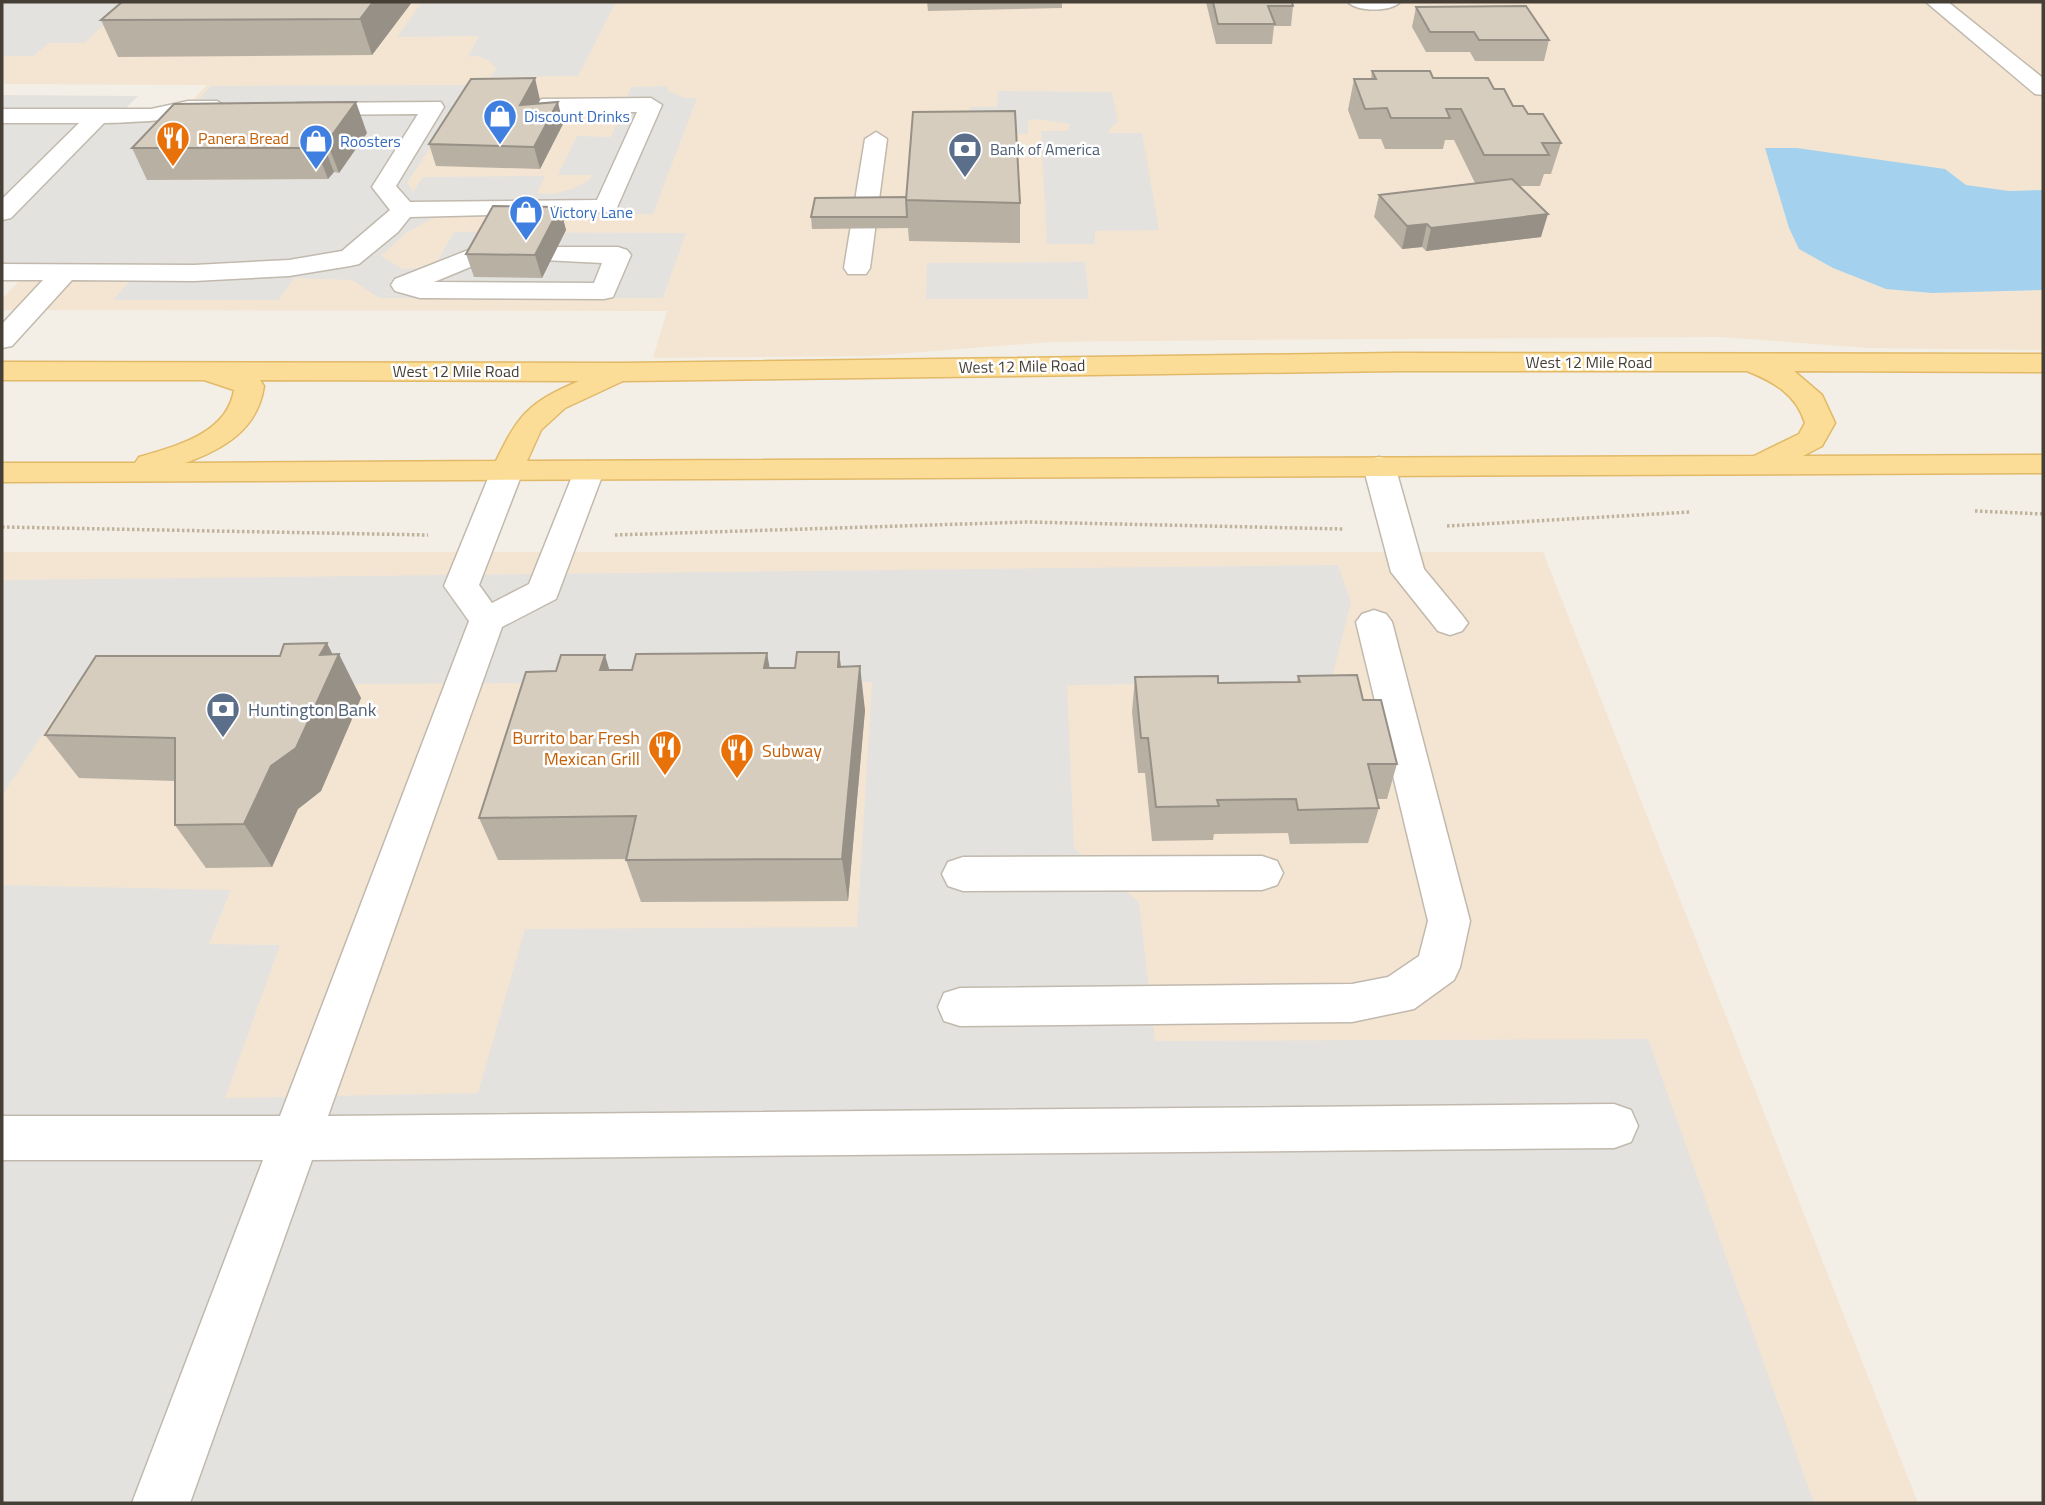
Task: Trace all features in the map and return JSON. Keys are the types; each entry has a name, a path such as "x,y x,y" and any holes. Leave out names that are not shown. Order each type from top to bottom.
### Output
{"main road":[{"path":"1749,361 1778,373 1799,387 1817,406 1820,423 1811,440 1760,465"},
{"name":"West 12 Mile Road","path":"2,371 622,372 1331,362 2043,363"},
{"path":"121,474 202,446 229,429 241,417 249,402 249,386 229,376 195,370"},
{"path":"507,471 528,426 555,402 622,372"},
{"path":"2,473 2043,464"}],"lane":[{"path":"1358,2 1390,2"},
{"path":"1936,2 2043,89"},
{"path":"377,273 389,227 403,210 606,207 651,105 542,106"},
{"path":"283,108 433,107 384,187 403,210"},
{"path":"2,116 96,118 151,116 188,108 242,108"},
{"path":"2,213 96,118"},
{"path":"857,268 876,139"},
{"path":"2,272 194,273 289,268 377,273 486,255"},
{"path":"377,273 420,290 604,291 618,255 553,255"},
{"path":"2,340 65,272"},
{"path":"1379,466 1408,572 1450,623"},
{"path":"486,620 461,586 507,471"},
{"path":"161,1503 486,620 544,591 589,471"},
{"path":"960,1007 1352,1003 1398,996 1438,967 1449,921 1374,622"},
{"path":"963,874 1262,873"},
{"path":"2,1138 297,1138 1614,1126"}],"path":[{"path":"1963,510 2043,514"},
{"path":"566,533 666,536 843,526 1083,521 1397,528 1704,512"},
{"path":"2,527 484,534"}],"shaded area":[{"path":"2,2 2043,2 2043,350 1866,348 1721,337 1051,342 872,356 653,358 667,311 2,310 2,299 207,85 2,84"},
{"path":"2,2 128,2 84,43 49,43 33,56 2,56"},
{"path":"422,2 616,2 578,76 491,77 496,69 490,61 478,56 468,57 479,36 397,37"},
{"path":"471,85 407,183 413,192 423,177 545,176 537,193 554,194 572,189 589,180 592,175 558,175 577,136 611,137 631,87 667,86 667,90 684,98 697,98 653,214 435,217 406,233 381,256 403,269 418,268 438,260 454,232 686,233 663,298 379,298 352,280 294,278 279,300 113,300 131,280 2,281 2,95 138,96 125,109 155,110 198,100 211,86","holes":["366,134 339,173 334,172 328,179 148,180"]},
{"path":"998,91 1112,92 1118,122 1110,128 1109,133 1142,133 1159,230 1095,231 1095,244 1047,244 1041,131 1068,131 1070,124 1037,119 1028,121 1028,134 971,134 970,107 997,107"},
{"path":"1085,262 1089,299 926,299 927,263"},
{"path":"2,552 1543,552 1918,1503 2,1503"},
{"path":"1338,565 1351,602 1331,682 1067,685 1074,848 1139,902 1155,1041 1648,1039 1814,1503 2,1503 2,885 231,890 209,944 280,945 225,1098 478,1093 525,929 857,927 872,682 75,685 2,796 2,580"}],"water":[{"path":"1765,148 1797,148 1945,169 1966,185 2009,191 2043,190 2043,290 1932,293 1886,289 1833,268 1799,249 1789,228"}],"building":[{"path":"122,2 373,2 360,19 101,20"},
{"path":"1213,2 1292,2 1293,6 1268,6 1275,24 1218,24"},
{"path":"1526,6 1549,40 1479,40 1474,32 1430,32 1416,7"},
{"path":"1372,71 1430,71 1433,78 1488,78 1494,89 1504,89 1513,106 1523,106 1528,114 1543,114 1561,143 1542,143 1549,155 1484,155 1461,109 1446,109 1450,118 1391,118 1387,108 1365,109 1354,79 1376,79"},
{"path":"535,78 520,105 558,102 534,147 429,144 471,79"},
{"path":"356,102 327,142 322,141 316,148 132,148 174,104"},
{"path":"1015,111 1020,203 906,200 913,112"},
{"path":"1512,179 1548,214 1431,228 1427,224 1407,226 1379,195"},
{"path":"906,197 907,217 811,217 815,198"},
{"path":"493,206 560,207 535,255 466,254"},
{"path":"327,643 320,655 339,654 296,748 271,766 244,824 175,825 175,738 45,735 96,656 280,656 284,644"},
{"path":"797,652 839,652 838,667 860,666 842,859 626,860 636,816 479,818 526,672 556,671 561,655 605,655 600,670 632,670 636,654 767,653 764,668 795,668"},
{"path":"1357,675 1363,700 1381,700 1397,764 1368,764 1379,808 1298,810 1296,799 1217,800 1219,806 1156,807 1148,738 1141,738 1135,677 1218,676 1218,683 1300,682 1298,676"}],"place":[{"name":"Discount Drinks","path":"500,146"},
{"name":"Panera Bread","path":"173,168"},
{"name":"Roosters","path":"316,171"},
{"name":"Bank of America","path":"965,179"},
{"name":"Victory Lane","path":"526,242"},
{"name":"Huntington Bank","path":"223,739"},
{"name":"Burrito bar Fresh Mexican Grill","path":"665,777"},
{"name":"Subway","path":"737,780"}]}
